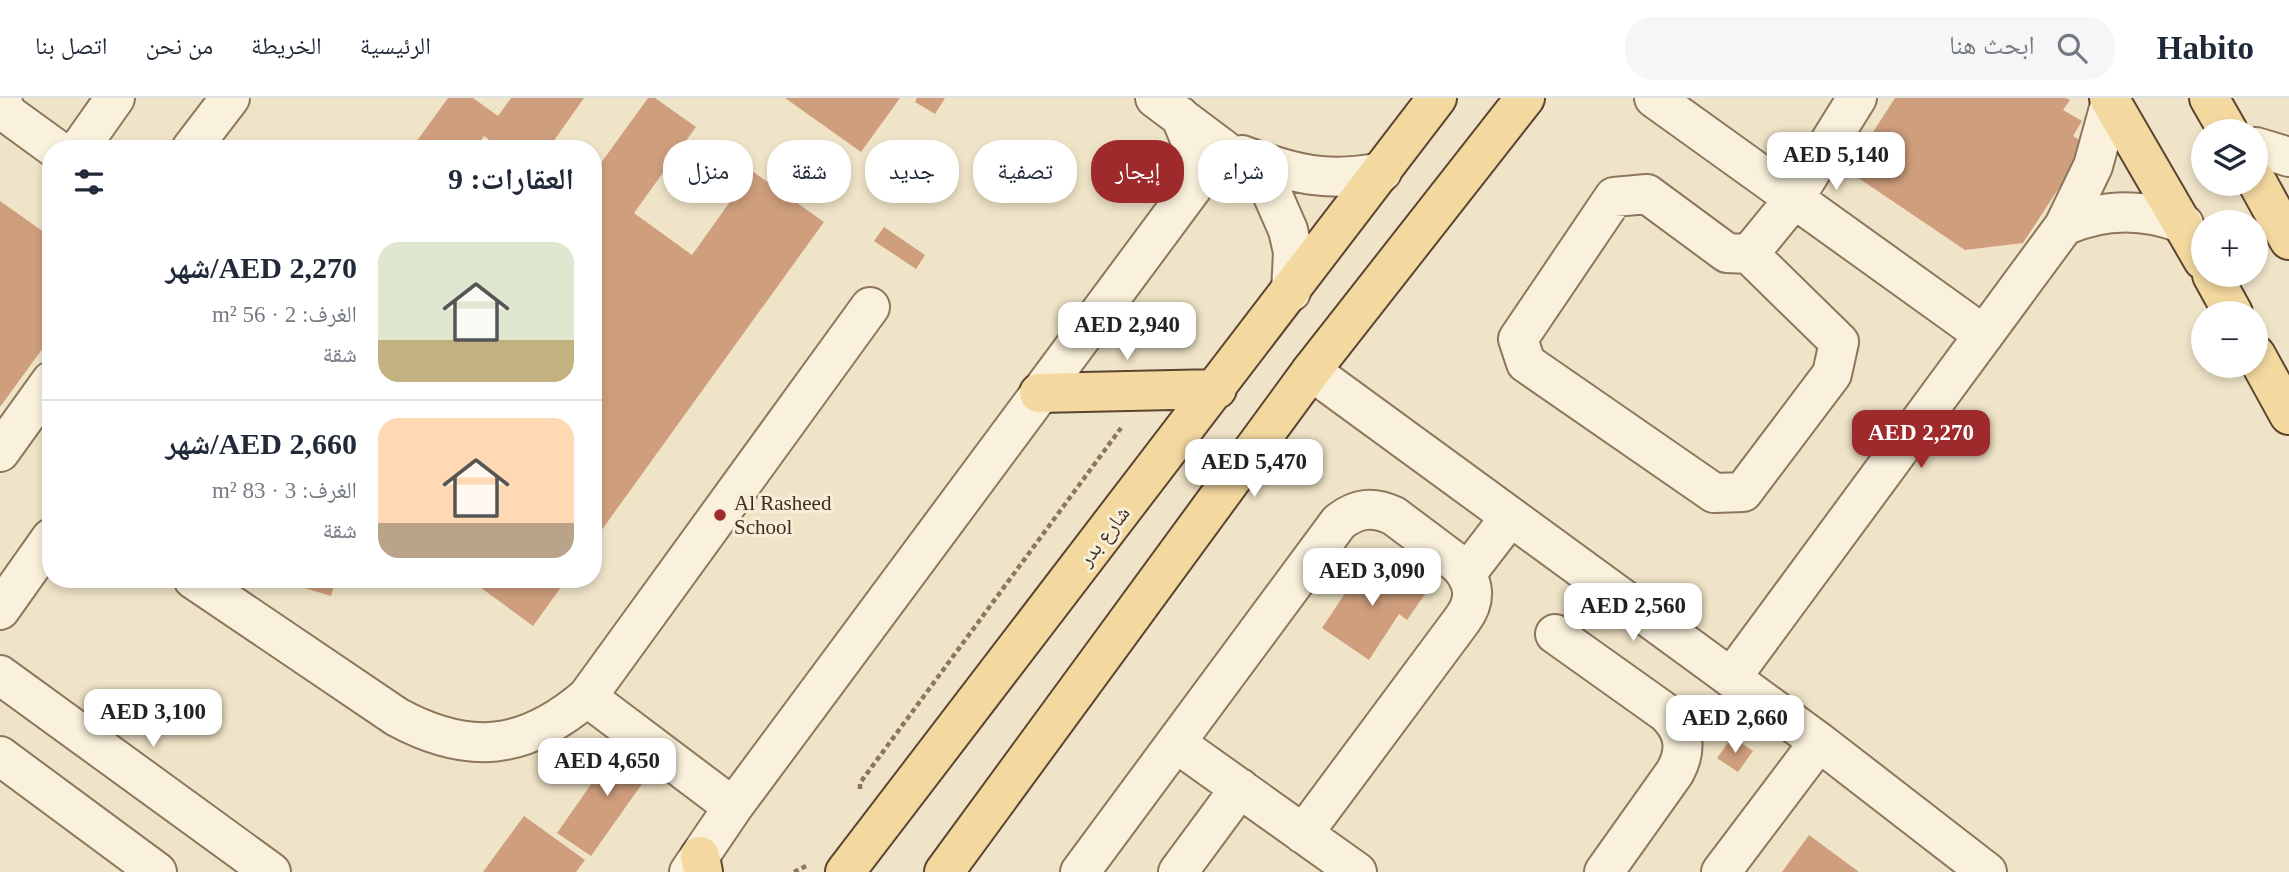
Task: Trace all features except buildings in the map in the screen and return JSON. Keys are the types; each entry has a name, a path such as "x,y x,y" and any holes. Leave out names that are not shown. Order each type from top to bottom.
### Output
{"main road":[{"name":"شارع بدر","path":"845,872 1437,98"},
{"path":"943,872 1311,370 1525,98"},
{"path":"2209,98 2221,119"},
{"path":"2110,99 2191,237"},
{"path":"2265,196 2289,240"},
{"path":"2268,377 2289,415"},
{"path":"1039,393 1217,388"}],"street":[{"path":"2,98 5,112 44,140"},
{"path":"85,140 115,98"},
{"path":"198,140 230,98"},
{"path":"1654,98 1984,335"},
{"path":"1731,678 2064,226 2093,166 2110,99"},
{"path":"1168,107 1211,140"},
{"path":"697,867 733,807 1193,187 1196,166 1191,142 1168,107"},
{"path":"1748,254 1794,199 1841,107"},
{"path":"0,139 42,168"},
{"path":"2268,151 2289,157"},
{"path":"1288,172 1311,176 1359,177 1382,172"},
{"path":"1647,194 1727,253 1748,254 1839,342 1832,374 1743,492 1714,493 1526,363 1518,339 1614,197 1647,194"},
{"path":"1277,203 1293,251 1291,292"},
{"path":"2064,226 2081,219 2117,211 2151,213 2184,224"},
{"path":"206,588 420,730 444,738 496,742 522,737 546,727 568,714 587,697 870,307"},
{"path":"1311,370 1819,742 1987,872"},
{"path":"0,452 42,394"},
{"path":"1080,872 1339,522 1359,510 1371,509 1394,516 1458,564 1467,573 1473,598 1469,610 1303,834"},
{"path":"1467,573 1510,517"},
{"path":"0,610 42,551"},
{"path":"1555,634 1666,713 1676,722 1682,734 1684,747 1675,772 1604,872"},
{"path":"0,675 271,872"},
{"path":"587,697 733,807"},
{"path":"1721,872 1819,742"},
{"path":"1176,743 1357,872"},
{"path":"0,757 157,872"},
{"path":"1178,872 1240,788"}],"path":[{"path":"869,841 861,821 860,783 1148,391"}],"place":[{"name":"Al Rasheed School","path":"720,515"}]}
